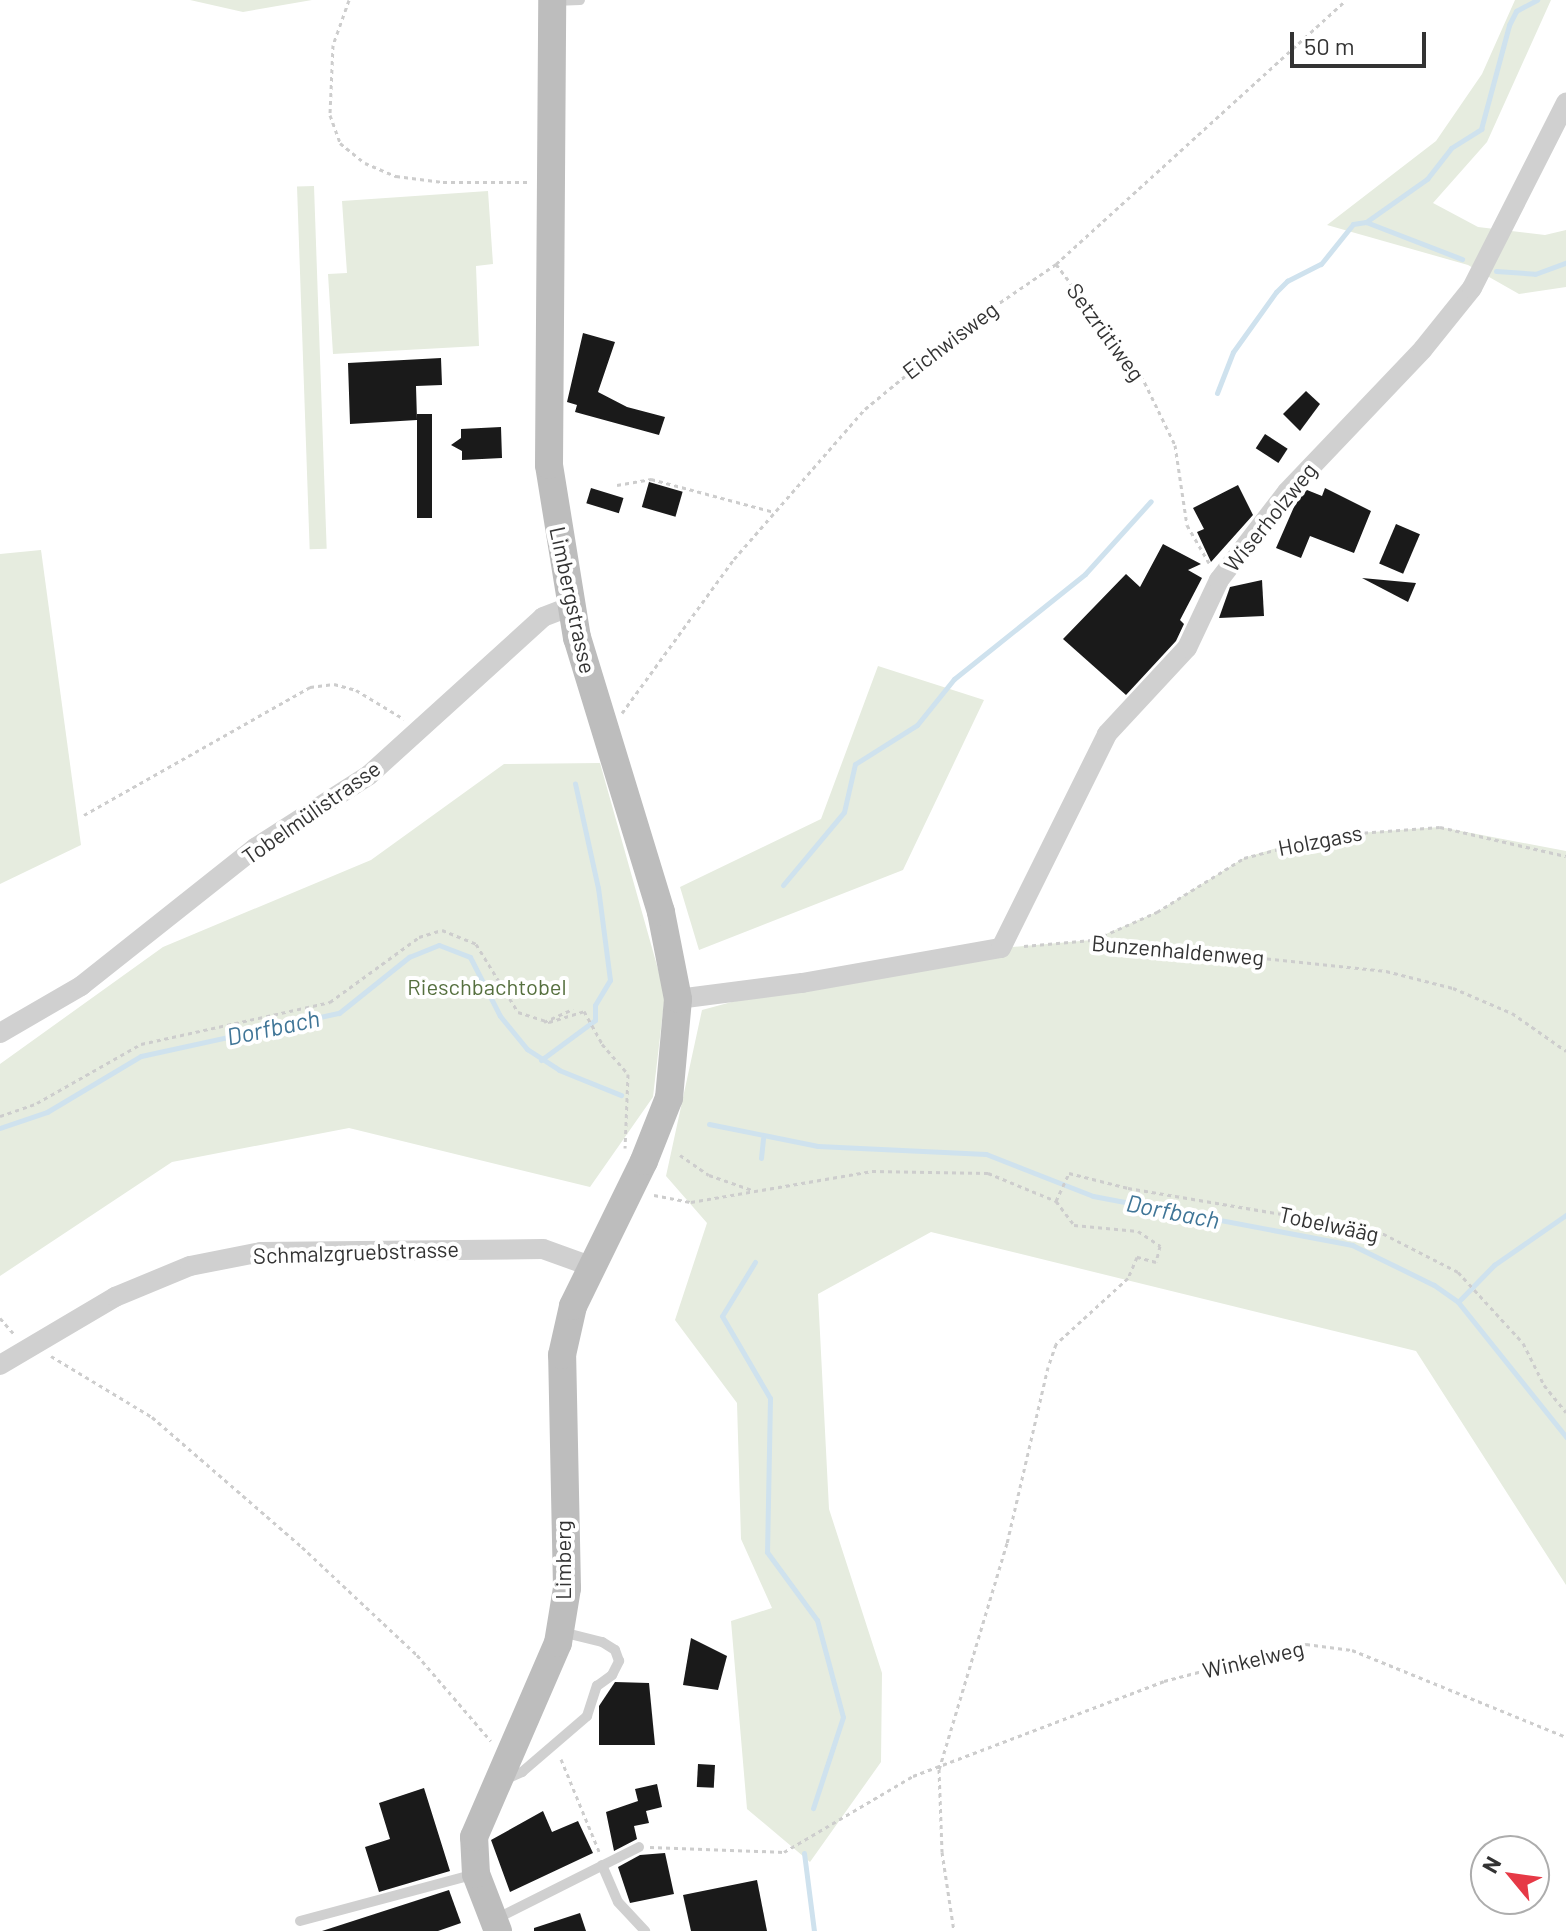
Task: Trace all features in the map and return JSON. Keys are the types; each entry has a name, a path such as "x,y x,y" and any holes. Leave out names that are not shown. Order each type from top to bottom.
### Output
{"street":[{"name":"Limbergstrasse","path":"552,0 549,465 571,606 600,721 661,912 678,999 669,1098 635,1181"},
{"name":"Wiserholzweg","path":"1001,948 1099,747 1118,718 1187,648 1219,580 1296,481 1423,349 1472,288 1566,103"},
{"name":"Tobelmülistrasse","path":"0,1033 81,986 255,848 369,775 543,617 571,606"},
{"path":"678,999 802,983 1001,948"},
{"name":"Limberg","path":"496,1925 476,1874 474,1837 560,1632 567,1588 562,1355 573,1306 590,1266 635,1181"},
{"name":"Schmalzgruebstrasse","path":"0,1365 28,1345 115,1297 190,1266 261,1252 543,1249 590,1266"}],"lane":[{"path":"552,0 580,0"},
{"path":"503,1772 522,1772 587,1716 597,1686 612,1675 619,1661 615,1650 602,1642 560,1632"},
{"path":"496,1925 639,1847"},
{"path":"603,1864 618,1902 645,1931"},
{"path":"300,1921 476,1874"}],"path":[{"path":"349,0 333,45 330,115 340,143 365,163 396,176 443,182 550,181"},
{"name":"Eichwisweg","path":"600,721 623,712 774,512 901,376 1056,264 1346,0"},
{"name":"Setzrütiweg","path":"1056,264 1141,375 1175,445 1187,525 1219,580"},
{"path":"617,485 651,479 774,512"},
{"path":"84,815 310,687 334,684 382,705"},
{"name":"Holzgass","path":"1092,940 1157,912 1244,858 1332,835 1440,827 1565,853"},
{"path":"0,1116 37,1103 141,1044 330,1002 431,932 455,932 472,940 512,1007 544,1022 577,1010 591,1019 602,1044 628,1074 624,1124"},
{"name":"Bunzenhaldenweg","path":"1001,948 1092,940 1386,971 1453,988 1512,1013 1566,1051"},
{"path":"680,1155 709,1175 753,1191"},
{"path":"635,1181 655,1196 691,1202 831,1175 964,1172 1016,1181 1057,1198 1074,1225 1138,1231 1159,1242 1156,1262 1137,1257 1128,1278 1056,1344 1007,1543 939,1769 942,1852 954,1931"},
{"name":"Tobelwääg","path":"1057,1198 1067,1176 1376,1230 1467,1281 1523,1343 1544,1385 1566,1412"},
{"path":"0,1318 28,1345 152,1417 291,1537 417,1655 503,1772"},
{"name":"Winkelweg","path":"639,1847 784,1852 834,1827 913,1776 939,1769 1164,1681 1306,1644 1352,1650 1566,1737"},
{"path":"555,1744 603,1864"}],"green space":[{"path":"190,0 312,0 243,12"},
{"path":"1515,0 1551,0 1487,142 1433,203 1478,227 1545,235 1566,230 1566,287 1519,294 1468,265 1327,225 1436,141 1482,74"},
{"path":"314,186 327,549 310,549 297,187"},
{"path":"488,191 493,264 476,266 479,346 333,354 328,274 347,273 342,201"},
{"path":"41,550 81,845 0,884 0,554"},
{"path":"878,666 984,700 903,870 699,950 680,887 821,819"},
{"name":"Rieschbachtobel","path":"600,763 665,994 653,1097 590,1187 349,1128 172,1162 0,1276 0,1064 163,947 371,860 504,764"},
{"path":"1440,827 1566,851 1566,1585 1416,1351 931,1232 818,1294 829,1509 882,1673 881,1762 810,1862 747,1809 731,1621 772,1608 741,1539 737,1403 675,1320 707,1223 666,1176 702,1010 802,983 1001,948 1092,940 1157,912 1244,858 1332,835"}],"building":[{"path":"583,333 615,342 598,392 627,407 665,417 659,435 575,412 577,405 567,402"},
{"path":"441,358 442,385 416,386 417,420 350,424 348,363"},
{"path":"1306,391 1320,404 1300,431 1283,414"},
{"path":"417,414 432,414 432,518 417,518"},
{"path":"501,427 502,458 462,460 462,451 451,445 461,438 461,429"},
{"path":"1265,434 1288,449 1278,463 1256,448"},
{"path":"649,482 683,492 675,517 642,507"},
{"path":"1238,485 1253,515 1211,562 1197,532 1204,529 1193,508"},
{"path":"591,488 624,498 619,513 586,503"},
{"path":"1325,488 1371,511 1354,553 1310,536 1301,558 1276,548 1297,500 1307,490 1322,496"},
{"path":"1396,524 1420,534 1403,574 1379,564"},
{"path":"1163,544 1201,564 1188,570 1202,578 1180,620 1184,624 1176,641 1126,695 1063,639 1126,574 1140,587"},
{"path":"1362,578 1416,583 1408,602"},
{"path":"1262,580 1264,616 1219,618 1230,587"},
{"path":"691,1638 727,1656 718,1690 683,1685"},
{"path":"615,1682 649,1683 655,1745 599,1745 599,1706"},
{"path":"698,1764 715,1765 714,1788 697,1787"},
{"path":"657,1784 662,1807 646,1811 649,1823 634,1826 637,1839 614,1851 606,1812 638,1801 635,1789"},
{"path":"424,1788 450,1871 379,1892 365,1847 390,1839 379,1803"},
{"path":"543,1811 552,1832 578,1821 593,1853 510,1892 491,1840"},
{"path":"665,1853 674,1894 630,1903 618,1867 640,1855"},
{"path":"757,1880 767,1931 691,1931 683,1895"},
{"path":"449,1890 461,1923 438,1931 322,1931"},
{"path":"580,1913 586,1931 534,1931 534,1928"}],"waterway":[{"path":"1366,222 1427,179 1451,148 1481,129 1509,25 1516,11 1537,0"},
{"path":"1217,393 1233,352 1276,292 1287,281 1321,264 1353,224 1366,222 1462,259"},
{"path":"1496,271 1535,274 1566,263"},
{"path":"783,885 844,812 855,764 917,725 954,679 1085,574 1151,501"},
{"path":"541,1060 595,1020 595,1005 610,980 598,888 575,783"},
{"name":"Dorfbach","path":"0,1128 47,1112 141,1056 339,1013 409,957 439,945 470,957 500,1016 527,1049 559,1070 621,1095"},
{"name":"Dorfbach","path":"709,1124 818,1146 986,1154 1093,1196 1352,1245 1434,1285 1458,1302 1566,1437"},
{"path":"761,1158 763,1138"},
{"path":"1458,1302 1494,1265 1566,1215"},
{"path":"755,1262 722,1316 770,1398 767,1552 817,1620 843,1717 813,1808"},
{"path":"804,1853 814,1931"}]}
